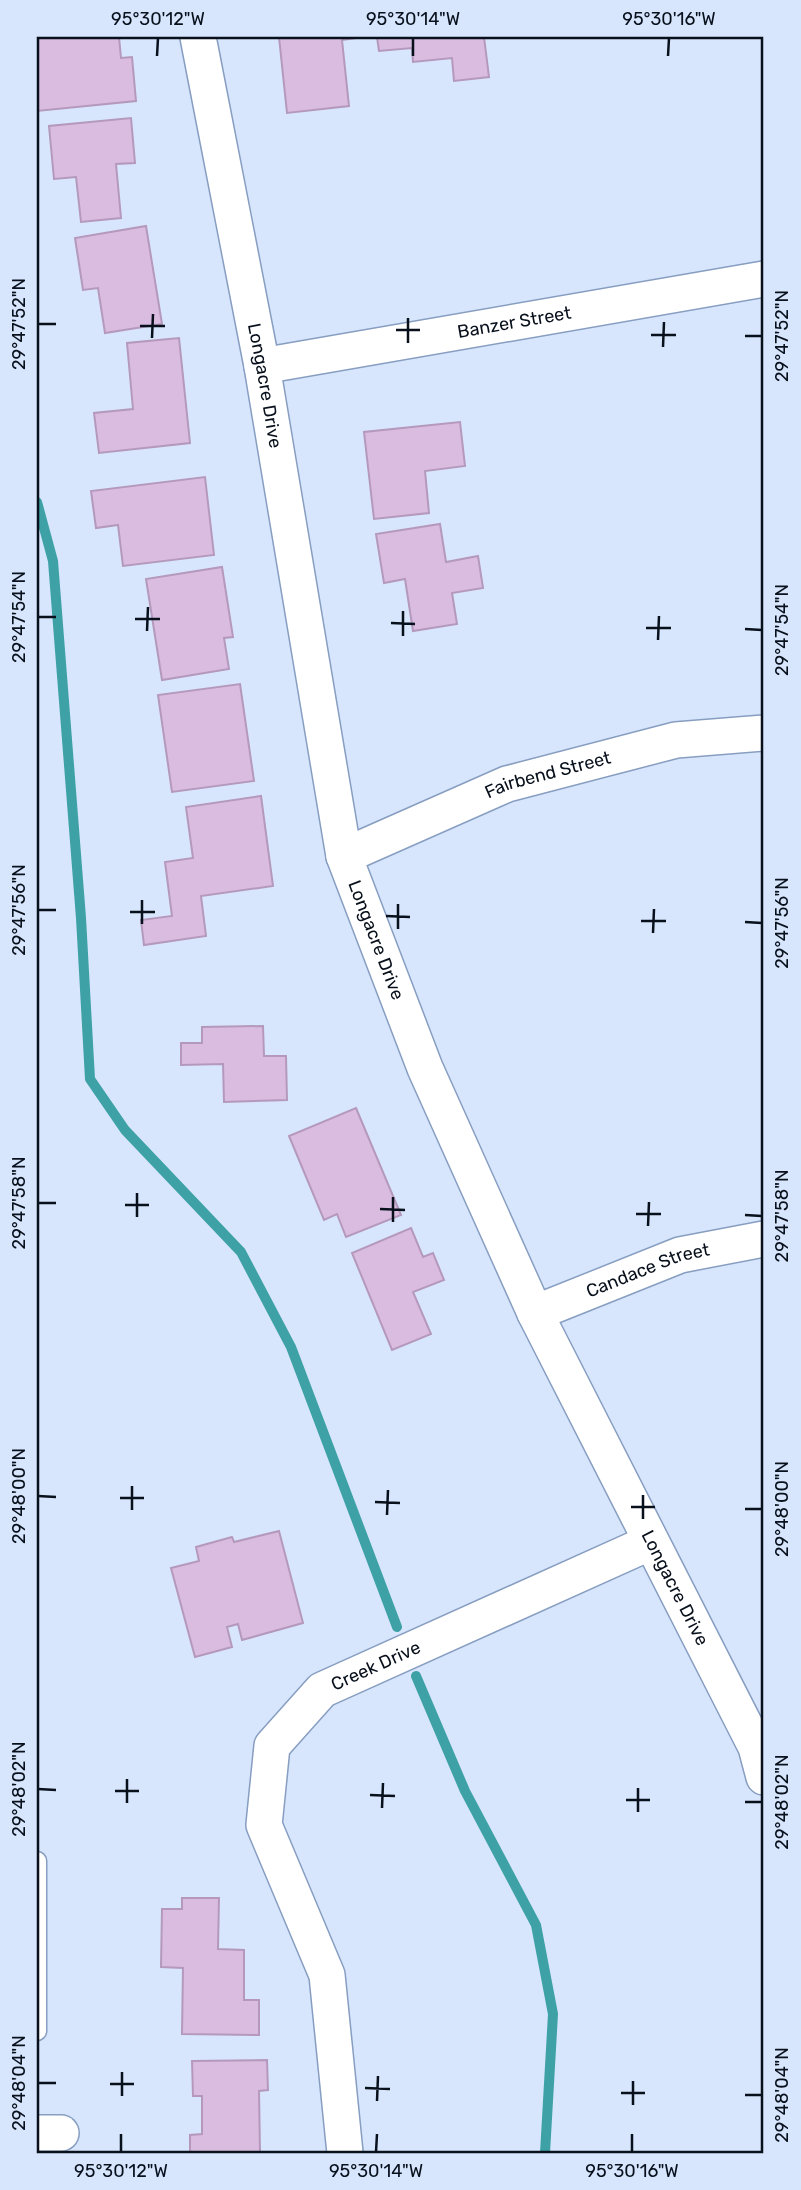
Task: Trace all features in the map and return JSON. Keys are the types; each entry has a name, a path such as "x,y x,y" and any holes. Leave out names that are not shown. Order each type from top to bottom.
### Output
{"street":[{"name":"Longacre Drive","path":"198,37 262,366 344,856 425,1068 535,1313 762,1756"},
{"name":"Banzer Street","path":"262,366 764,279"},
{"name":"Fairbend Street","path":"344,856 507,784 676,740 764,733"},
{"name":"Candace Street","path":"535,1313 680,1255 764,1239"},
{"name":"Creek Drive","path":"345,2153 327,1975 264,1825 272,1746 322,1690 651,1542"}],"lane":[{"path":"37,1861 37,2031"}],"building":[{"path":"37,37 119,37 121,58 132,57 136,101 37,111"},
{"path":"279,37 363,37 342,40 349,106 287,113"},
{"path":"377,37 484,37 489,77 454,81 452,58 413,62 412,48 379,51"},
{"path":"131,118 135,163 116,164 121,218 81,222 76,177 54,179 49,126"},
{"path":"146,226 162,324 105,333 98,288 83,290 75,238"},
{"path":"179,338 190,443 99,453 94,413 133,409 127,343"},
{"path":"460,422 465,466 425,471 429,513 374,519 364,432"},
{"path":"205,477 214,555 123,566 118,525 96,528 91,491"},
{"path":"440,524 446,562 478,556 483,588 452,593 457,624 413,631 405,579 384,583 376,534"},
{"path":"222,567 233,637 224,638 229,669 162,680 146,579"},
{"path":"240,684 254,781 172,792 158,695"},
{"path":"261,796 273,886 201,896 206,936 144,945 141,920 172,916 165,862 193,858 186,807"},
{"path":"263,1026 264,1056 286,1056 287,1100 224,1102 223,1064 181,1065 181,1043 202,1043 202,1027"},
{"path":"356,1108 401,1215 346,1237 337,1214 324,1220 289,1136"},
{"path":"411,1228 423,1257 433,1253 444,1280 413,1292 431,1334 392,1350 352,1253"},
{"path":"279,1531 303,1623 242,1640 238,1624 227,1627 232,1647 195,1657 171,1568 199,1561 196,1547 232,1537 234,1542"},
{"path":"182,1898 219,1898 218,1949 244,1950 244,2000 259,2000 259,2035 182,2034 183,1968 161,1967 162,1909 182,1909"},
{"path":"267,2060 268,2090 259,2091 260,2153 190,2153 190,2135 202,2134 202,2096 193,2096 192,2061"}],"waterway":[{"path":"37,502 53,561 81,918 90,1079 125,1130 241,1252 291,1347 397,1627"},
{"path":"416,1676 465,1791 536,1925 553,2014 545,2153"}]}
